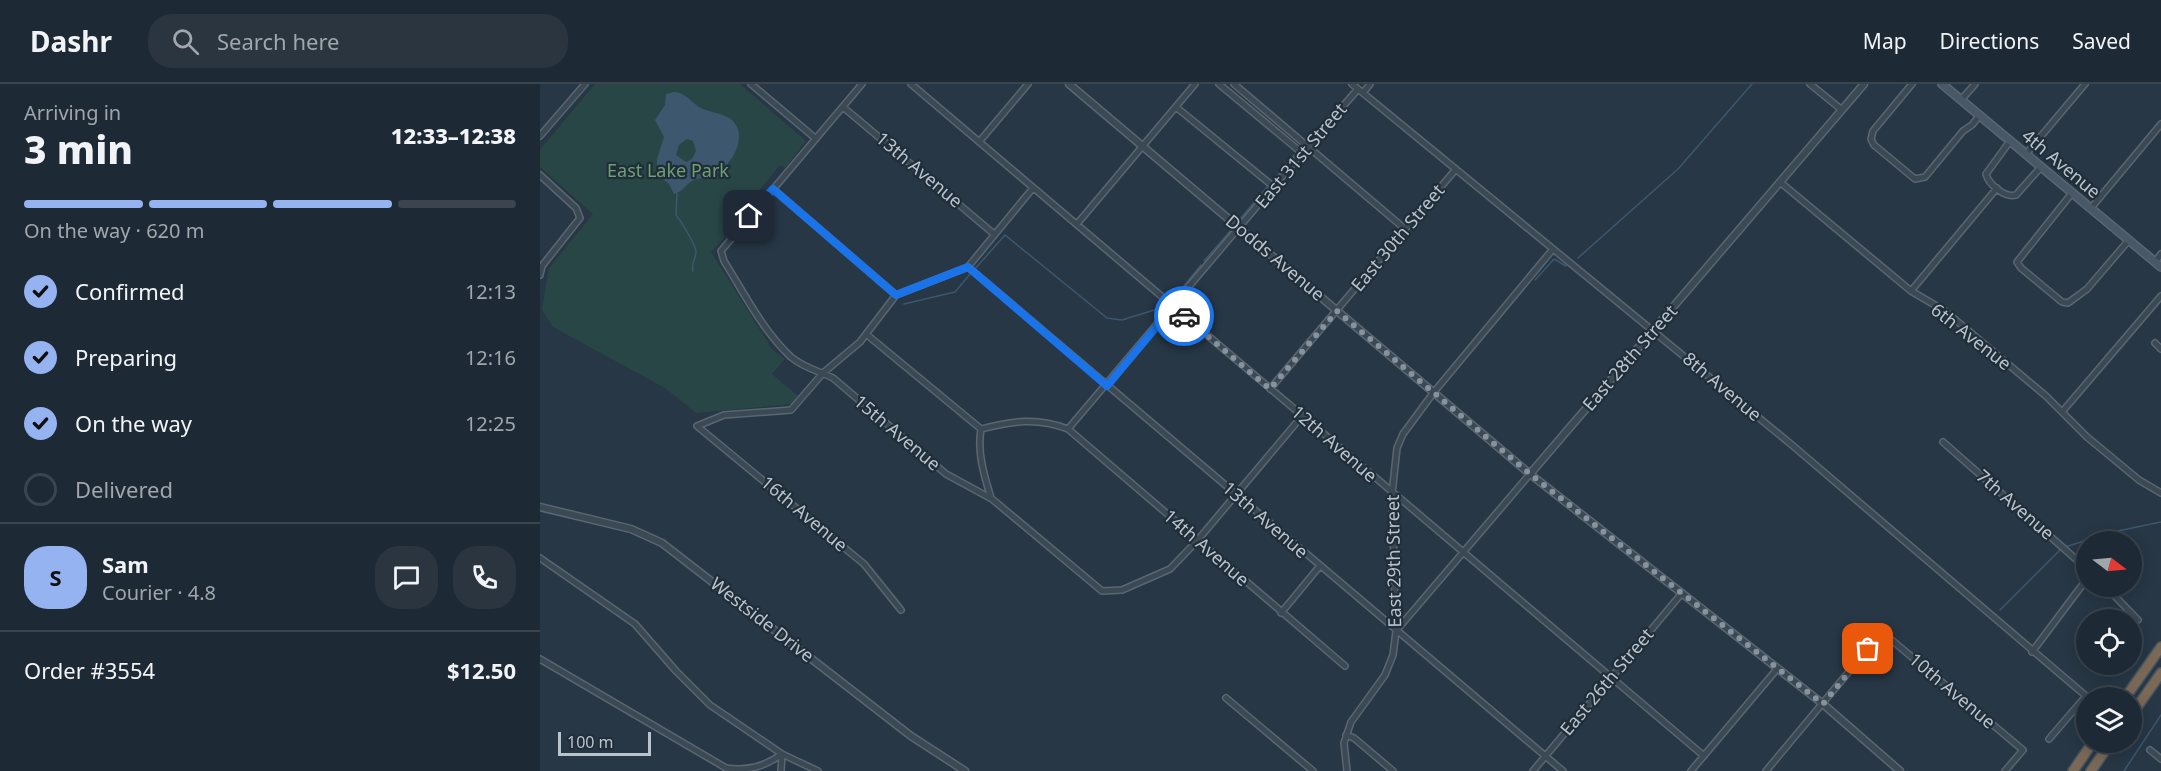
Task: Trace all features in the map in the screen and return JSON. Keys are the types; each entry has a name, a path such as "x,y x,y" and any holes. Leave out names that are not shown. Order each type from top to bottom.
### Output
{"highway":[{"path":"2133,687 2161,647"},
{"path":"2142,700 2161,673"},
{"path":"2073,771 2086,753"},
{"path":"2092,769 2103,753"}],"main road":[{"name":"4th Avenue","path":"1942,84 2158,264"}],"street":[{"path":"540,136 585,84"},
{"path":"751,84 815,138"},
{"path":"862,84 773,189 896,295"},
{"name":"12th Avenue","path":"911,84 1392,494 1704,756"},
{"path":"979,142 1028,84"},
{"name":"Dodds Avenue","path":"1069,84 1530,474 1823,704 1900,771"},
{"path":"1077,224 1195,84"},
{"path":"1219,84 1302,153"},
{"path":"1234,84 1309,145 1405,229"},
{"name":"8th Avenue","path":"1352,84 1873,513 2086,696 2049,739"},
{"name":"East 31st Street","path":"1068,429 1274,188 1302,153 1304,147 1309,145 1360,91 1370,84"},
{"path":"1810,84 1842,110"},
{"name":"East 28th Street","path":"1396,631 1864,84"},
{"path":"1912,84 1873,131 1871,139 1874,145 1916,179 1925,177 1980,115"},
{"path":"1961,100 1975,84"},
{"path":"2026,154 2085,84"},
{"name":"13th Avenue","path":"843,107 994,234"},
{"path":"1176,107 1274,188"},
{"path":"2091,208 2161,124"},
{"path":"2010,141 1986,174 1997,188 2011,197 2022,191 2041,167"},
{"name":"East 30th Street","path":"1270,389 1456,169"},
{"path":"540,175 576,208 580,218 542,266 540,275"},
{"name":"6th Avenue","path":"1780,182 1911,291 1945,311 2139,480 2161,493"},
{"path":"823,373 860,342 896,295 968,267 1033,188"},
{"path":"1911,291 1997,188"},
{"name":"15th Avenue","path":"773,189 721,250 724,261 768,331 792,357 813,371 832,378 946,474 992,499 1102,591 1122,590 1170,568 1197,541"},
{"path":"2072,192 2017,262 2020,268 2062,302 2068,303 2087,290 2129,240"},
{"name":"East 29th Street","path":"1347,771 1344,755 1346,735 1351,722 1385,675 1393,655 1396,631 1392,494 1397,448 1402,435 1434,392 1554,249"},
{"path":"2158,264 2161,254"},
{"name":"13th Avenue","path":"968,267 1319,567 1563,771"},
{"path":"2062,412 2161,296"},
{"path":"866,334 981,429"},
{"path":"2155,343 2161,349"},
{"name":"16th Avenue","path":"823,373 791,410 724,415 697,426 864,564 901,610"},
{"path":"1197,541 1302,416"},
{"path":"981,429 1009,422 1030,420 1050,422 1068,429"},
{"path":"981,429 979,443 982,471 992,499"},
{"name":"14th Avenue","path":"1068,429 1345,666"},
{"name":"7th Avenue","path":"1943,442 2076,559"},
{"name":"Westside Drive","path":"540,507 631,529 662,543 911,736 965,771"},
{"path":"540,558 635,624 676,671 710,705 782,754 818,771"},
{"path":"1281,613 1319,567"},
{"name":"East 26th Street","path":"1533,771 1682,593"},
{"path":"2032,651 2076,593"},
{"path":"2116,597 2127,609"},
{"name":"10th Avenue","path":"1823,704 1882,632 2023,750 2005,771"},
{"path":"540,659 726,768 744,770 768,764 782,754"},
{"path":"1691,771 1778,669"},
{"path":"1226,698 1313,771"},
{"path":"1766,771 1823,704"},
{"path":"1346,735 1353,738 1393,771"},
{"path":"2150,750 2161,759"},
{"path":"782,754 782,771"}],"green space":[{"name":"East Lake Park","path":"595,84 740,84 806,141 785,168 780,165 748,204 752,208 711,252 772,349 785,359 772,374 798,396 792,404 696,413 665,388 553,327 542,310 549,268 593,214 540,167 540,150"}],"water":[{"path":"674,92 686,96 701,108 729,118 737,127 739,134 736,150 727,165 712,176 692,181 674,194 669,184 657,174 657,159 664,137 655,120 665,105 666,94","holes":["687,139 693,141 696,151 692,159 686,162 676,155 679,145"]}],"waterway":[{"path":"1578,258 1678,169 1752,84"},
{"path":"1272,182 1294,155"},
{"path":"1240,219 1267,187"},
{"path":"677,192 676,215 691,238 696,251 693,271"},
{"path":"1204,261 1231,230"},
{"path":"974,270 1005,235 1107,318 1122,320 1167,306"},
{"path":"1535,280 1554,259 1566,266"},
{"path":"1174,298 1201,265"},
{"path":"904,304 955,292 971,273"},
{"path":"2065,547 2113,532 2161,522"},
{"path":"2000,610 2061,549"},
{"path":"2124,771 2161,715"}],"way so far":[{"path":"1184,316 1270,389 1337,311 1530,474 1823,704 1868,649"}],"route":[{"path":"749,216 773,189 896,295 910,287 948,276 968,267 1107,386 1173,307 1184,316"}]}
